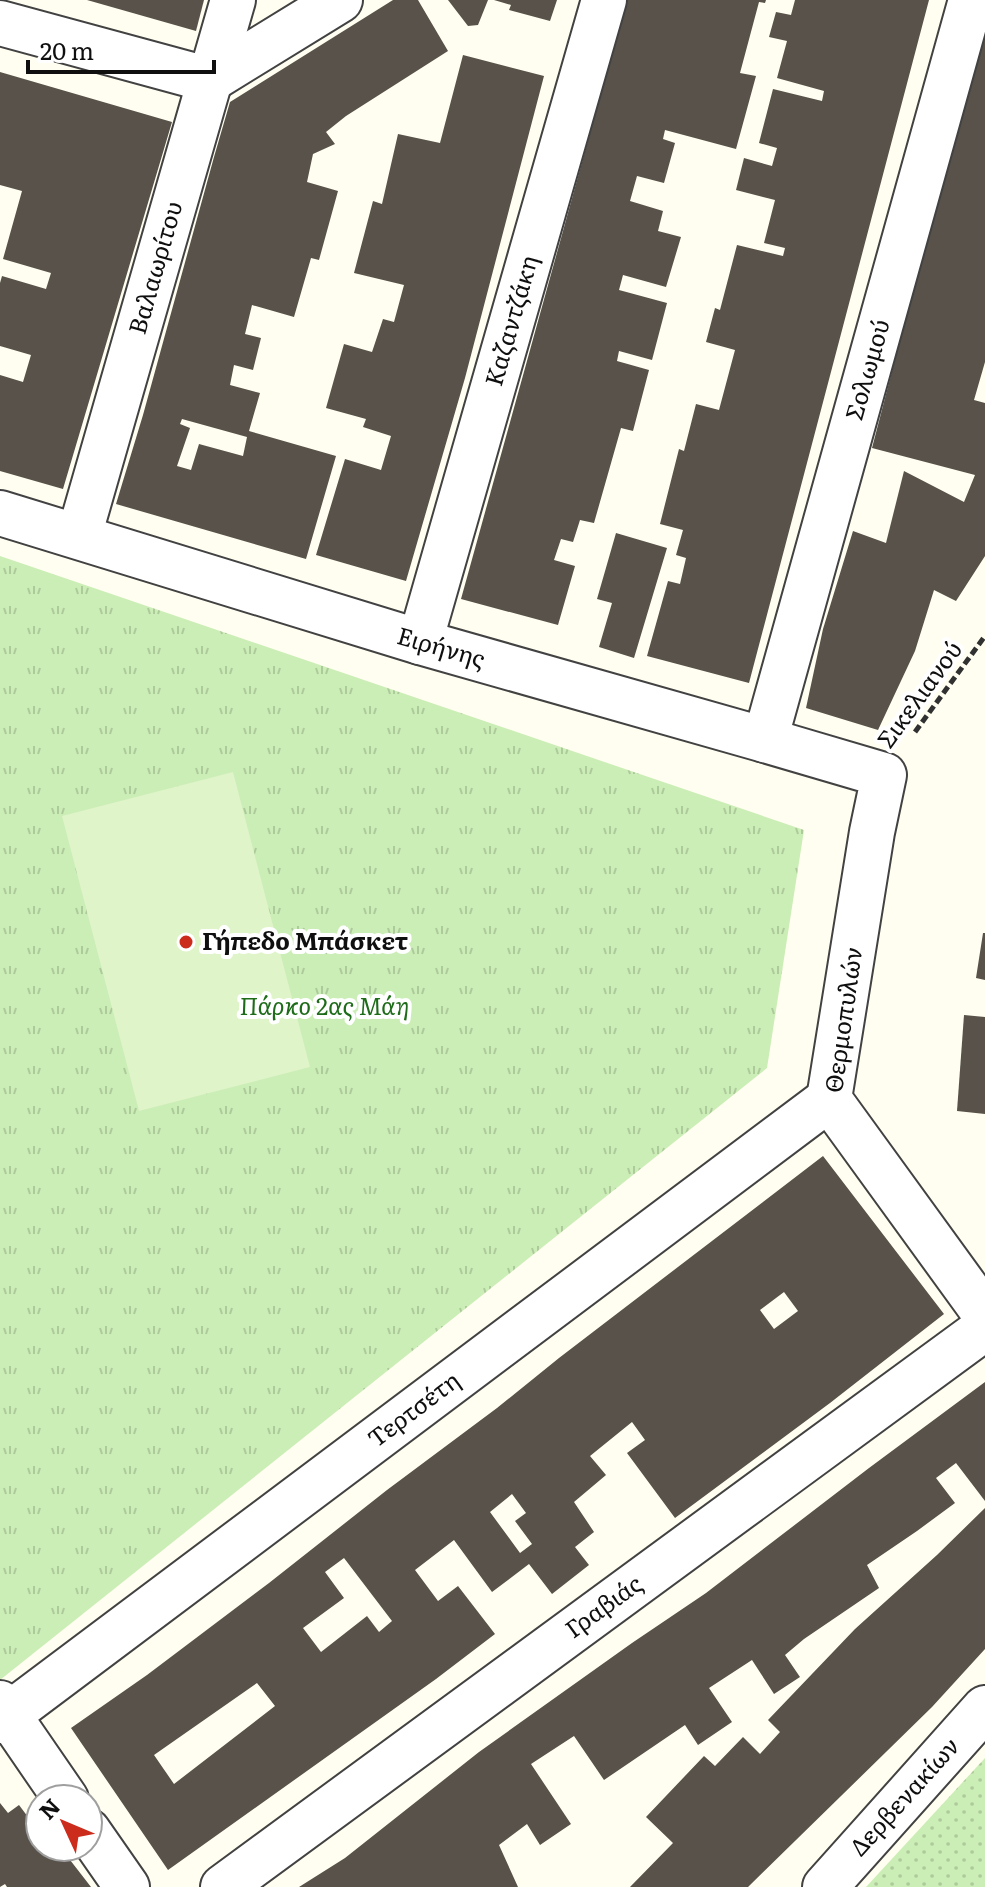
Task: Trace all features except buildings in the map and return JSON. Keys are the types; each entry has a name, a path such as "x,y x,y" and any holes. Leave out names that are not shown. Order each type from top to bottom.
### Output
{"street":[{"name":"Βαλαωρίτου","path":"79,536 233,0"},
{"path":"0,23 210,80 340,0"},
{"name":"Καζαντζάκη","path":"420,642 604,0"},
{"name":"Σολωμού","path":"765,740 971,0"},
{"name":"Ειρήνης","path":"0,513 420,642 884,775"},
{"name":"Θερμοπυλών","path":"884,775 829,1099 985,1314"},
{"name":"Τερτσέτη","path":"3,1713 829,1099"},
{"name":"Γραβιάς","path":"223,1887 985,1328"},
{"name":"Δερβενακίων","path":"825,1887 985,1708"},
{"path":"3,1713 54,1783"},
{"path":"104,1854 127,1887"}],"path":[{"name":"Σικελιανού","path":"884,775 985,636"}],"green space":[{"name":"Πάρκο 2ας Μάη","path":"0,556 804,830 767,1068 0,1680"},
{"name":"Γήπεδο Μπάσκετ","path":"233,772 310,1067 139,1111 62,816"},
{"path":"985,1758 985,1887 866,1887"}],"place":[{"name":"Γήπεδο Μπάσκετ","path":"186,942"}]}
